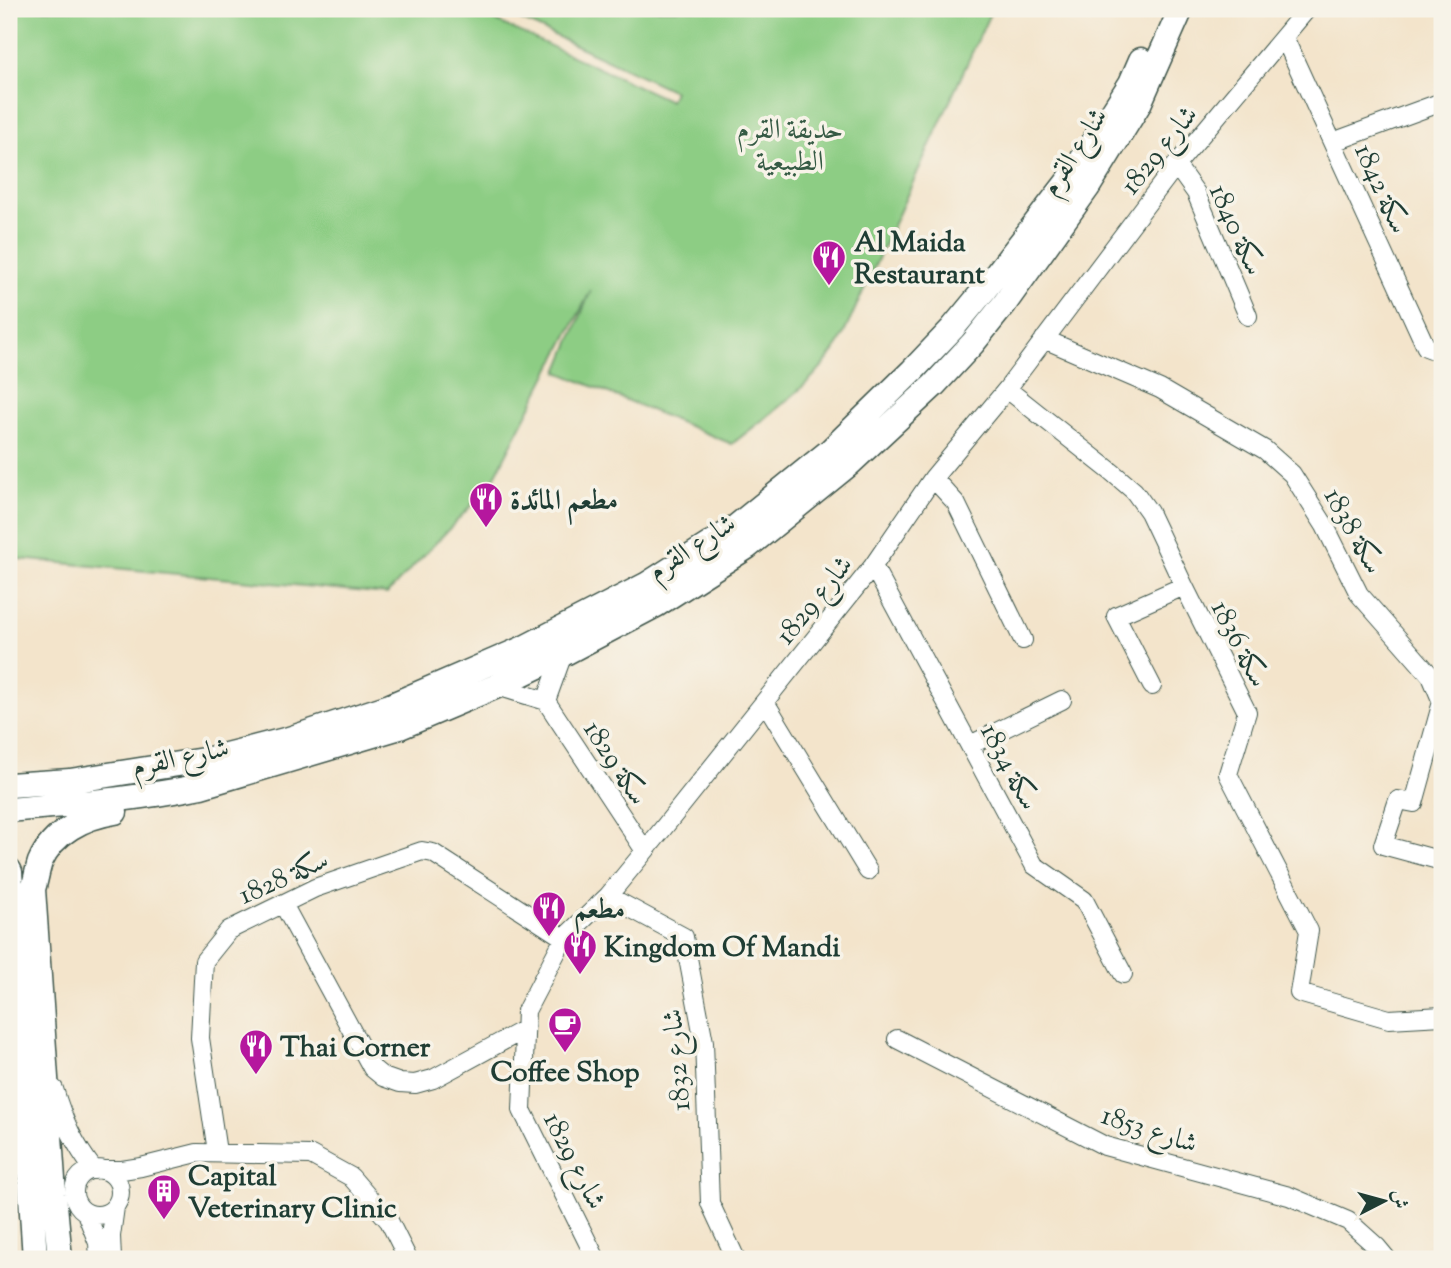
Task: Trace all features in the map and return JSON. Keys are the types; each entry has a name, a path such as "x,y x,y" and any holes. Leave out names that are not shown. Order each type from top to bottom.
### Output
{"main road":[{"name":"شارع القرم","path":"9,785 70,781 210,759 289,739 390,706 524,648 646,585 732,530 831,450 912,371 977,299 1085,156 1131,83 1165,9"},
{"name":"شارع القرم","path":"9,810 114,800 201,786 400,727 497,686 563,654 656,605 747,547 848,465 934,385 1005,303 1088,187 1139,104 1181,9"},
{"path":"60,1259 33,889 41,862 55,840 74,825 95,815 169,803 201,786"},
{"path":"9,870 35,1259"}],"street":[{"name":"1829 شارع","path":"596,1259 522,1110 526,1011 564,938 608,896 765,702 873,566 933,478 1007,389 1176,165 1307,9"},
{"name":"سكة 1842","path":"1284,37 1426,347 1442,353"},
{"path":"1333,142 1442,102"},
{"name":"سكة 1840","path":"1176,165 1196,193 1248,316"},
{"name":"1838 سكة","path":"1044,339 1160,389 1265,450 1292,474 1325,526 1359,594 1431,676 1442,702 1414,803 1398,800 1383,845 1442,861"},
{"name":"سكة 1836","path":"1007,389 1134,491 1149,512 1247,712 1228,774 1309,931 1299,993 1389,1019 1442,1016"},
{"path":"933,478 957,503 1023,640"},
{"name":"سكة 1834","path":"873,566 1034,864 1084,900 1123,974"},
{"path":"1152,686 1116,616 1184,586"},
{"path":"497,686 546,701 563,654"},
{"path":"970,745 1062,700"},
{"name":"سكة 1829","path":"546,701 645,851"},
{"path":"765,702 868,871"},
{"name":"سكة 1828","path":"217,1152 200,1038 204,961 229,930 315,888 422,850 433,853 564,938"},
{"name":"1832 شارع","path":"608,896 684,937 704,1042 710,1203 736,1259"},
{"path":"283,904 372,1068 383,1077 400,1083 415,1084 433,1079 525,1029"},
{"name":"شارع 1853","path":"897,1039 1105,1146 1289,1196 1348,1221 1387,1259"},
{"path":"45,1052 62,1116 79,1150 97,1170 113,1176 117,1182 111,1236 112,1259"},
{"path":"99,1259 98,1243 86,1213 76,1202 75,1188 81,1176 97,1170 122,1170 197,1153 217,1152 311,1155 351,1177 389,1221 408,1259"},
{"path":"86,1213 104,1214 117,1201 127,1181 141,1167"}],"green space":[{"name":"حديقة القرم الطبيعية","path":"9,9 470,9 670,101 674,91 498,9 992,9 840,342 805,385 732,444 558,372 591,290 490,486 387,594 9,558"}],"place":[{"name":"Al Maida Restaurant","path":"829,287"},
{"name":"مطعم المائدة","path":"486,529"},
{"name":"مطعم","path":"549,938"},
{"name":"Kingdom Of Mandi","path":"580,976"},
{"name":"Coffee Shop","path":"565,1054"},
{"name":"Thai Corner","path":"256,1076"},
{"name":"Capital Veterinary Clinic","path":"164,1221"}]}
